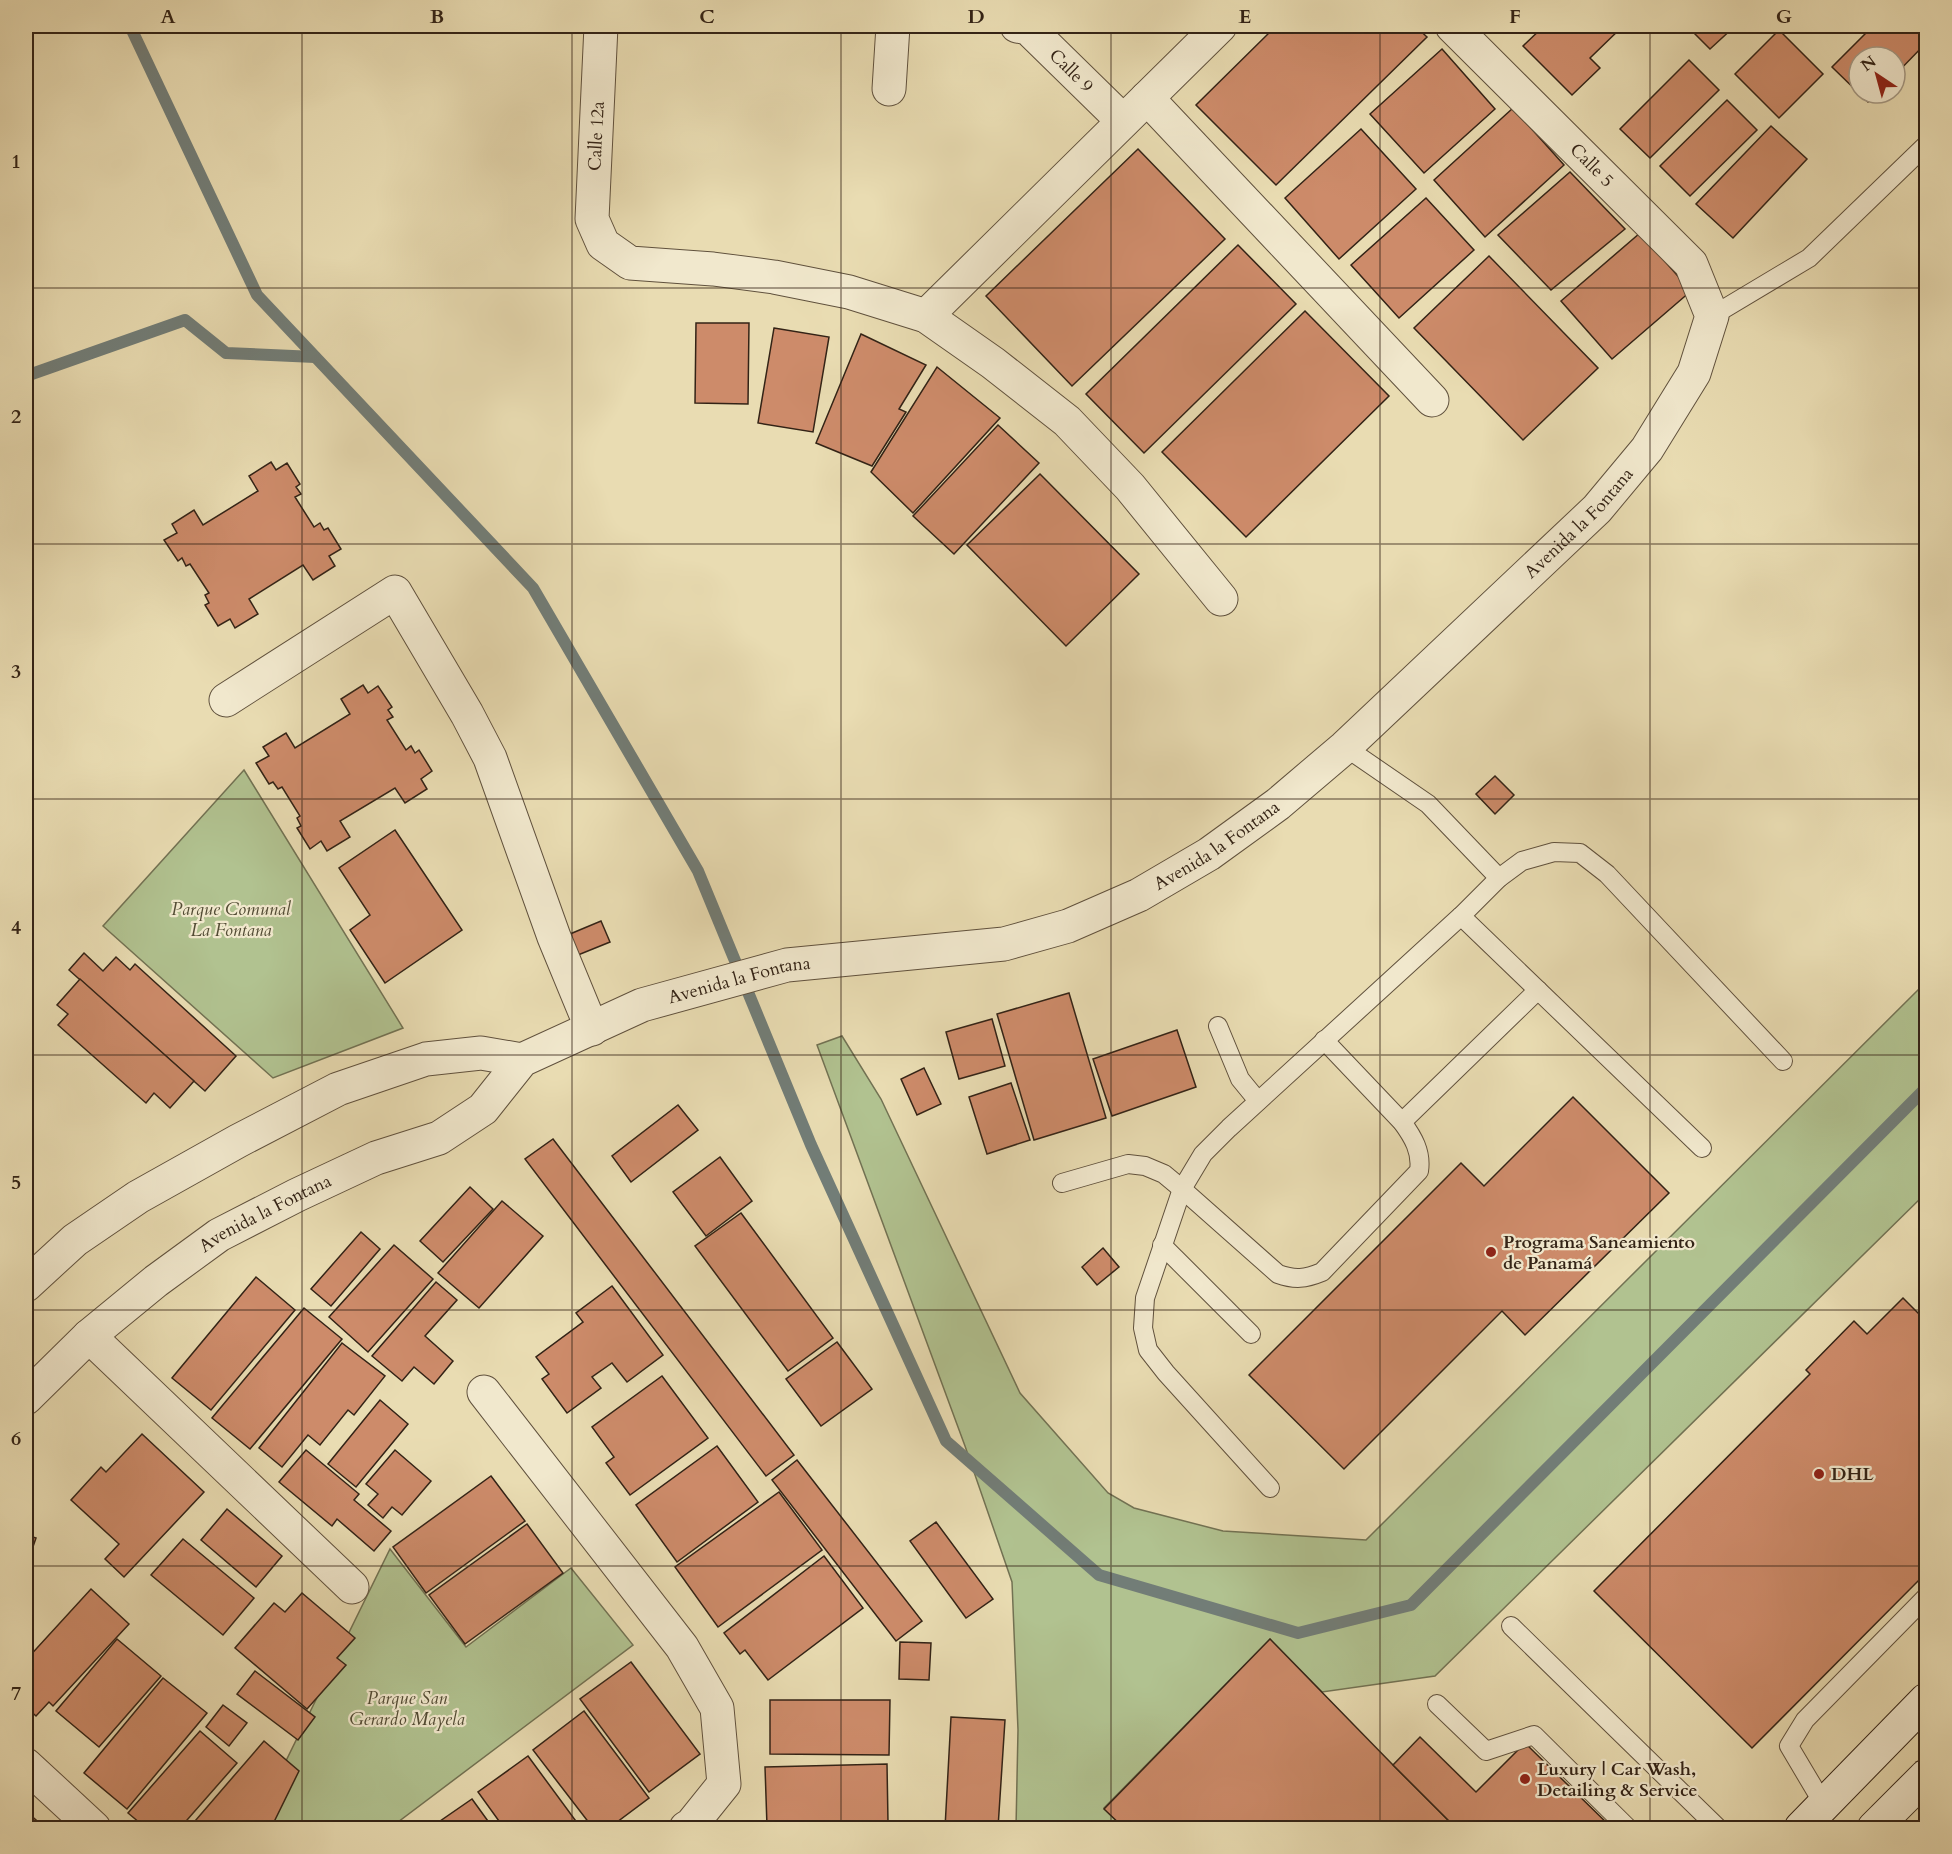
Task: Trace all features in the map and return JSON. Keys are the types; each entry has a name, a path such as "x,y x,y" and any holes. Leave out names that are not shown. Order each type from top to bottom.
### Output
{"street":[{"name":"Calle 12a","path":"601,26 592,219 603,244 630,263 774,277 849,292 926,316"},
{"path":"889,89 893,26"},
{"name":"Calle 9","path":"1017,26 1028,28 1123,122"},
{"path":"1220,26 926,316 993,363 1067,421 1130,487 1221,598"},
{"name":"Calle 5","path":"1452,26 1691,264 1712,316"},
{"path":"1147,98 1432,400"},
{"name":"Avenida la Fontana","path":"26,1398 89,1336 156,1281 219,1235 376,1158 440,1138 483,1109 522,1060 642,1005 787,965 1004,944 1068,926 1139,895 1209,854 1278,804 1345,747 1604,500 1647,449 1694,373 1712,316"},
{"path":"226,700 395,592 467,714 490,758 554,937 592,1029"},
{"path":"26,1285 75,1240 138,1197 338,1089 426,1059 481,1053 522,1060"},
{"path":"89,1336 352,1587"},
{"path":"484,1392 682,1647 717,1708 724,1784 690,1827"},
{"path":"1801,1828 1926,1700"},
{"path":"26,1765 94,1828"},
{"path":"1874,1828 1926,1776"}],"lane":[{"path":"1712,316 1809,258 1926,145"},
{"path":"1345,747 1428,804 1499,878"},
{"path":"1270,1488 1148,1350 1143,1328 1145,1298 1182,1190 1203,1154 1461,916 1499,878 1522,861 1554,852 1580,854 1607,874 1783,1061"},
{"path":"1461,916 1702,1148"},
{"path":"1402,1122 1538,990"},
{"path":"1218,1026 1240,1078 1258,1101"},
{"path":"1062,1184 1128,1164 1145,1166 1164,1174 1278,1274 1291,1279 1307,1278 1322,1272 1419,1171 1420,1159 1412,1137 1402,1122 1324,1040"},
{"path":"1162,1245 1251,1334"},
{"path":"1824,1805 1789,1746 1805,1720 1926,1597"},
{"path":"1511,1626 1718,1828"},
{"path":"1437,1704 1486,1751 1534,1735 1628,1828"}],"green space":[{"name":"Parque Comunal La Fontana","path":"244,770 403,1028 273,1078 103,926"},
{"path":"1926,982 1926,1193 1435,1676 1322,1692 1270,1639 1104,1808 1124,1828 1016,1828 1018,1730 1012,1582 965,1446 817,1045 842,1036 881,1099 1020,1393 1108,1493 1134,1508 1223,1531 1366,1540"},
{"name":"Parque San Gerardo Mayela","path":"390,1549 466,1647 571,1568 633,1645 390,1828 253,1828"}],"building":[{"path":"1276,26 1415,26 1427,37 1276,185 1196,105"},
{"path":"1544,26 1623,26 1590,58 1600,68 1572,95 1523,46"},
{"path":"1687,26 1735,26 1710,49"},
{"path":"1873,26 1926,26 1926,43 1907,63 1907,45 1854,45"},
{"path":"1779,30 1823,74 1779,118 1735,74"},
{"path":"1442,49 1495,109 1424,173 1370,114"},
{"path":"1847,52 1847,82 1832,67"},
{"path":"1689,60 1719,90 1650,158 1620,129"},
{"path":"1727,100 1757,130 1690,196 1660,166"},
{"path":"1513,108 1564,165 1485,237 1434,180"},
{"path":"1771,126 1807,159 1733,238 1696,204"},
{"path":"1361,129 1416,189 1339,259 1285,198"},
{"path":"1138,149 1225,239 1072,386 986,296"},
{"path":"1570,172 1625,229 1551,290 1498,235"},
{"path":"1426,198 1474,250 1399,318 1351,265"},
{"path":"1640,233 1691,291 1612,359 1561,301"},
{"path":"1238,245 1296,304 1144,453 1086,394"},
{"path":"1489,256 1598,368 1523,440 1414,328"},
{"path":"1305,311 1389,396 1246,537 1162,452"},
{"path":"696,323 749,323 748,404 695,403"},
{"path":"774,328 829,337 813,432 758,423"},
{"path":"861,334 926,365 899,409 906,412 872,466 816,443"},
{"path":"937,367 1000,418 913,513 871,472"},
{"path":"998,425 1039,463 954,554 913,516"},
{"path":"271,462 276,470 287,463 300,484 296,487 301,494 295,497 314,527 320,523 324,530 328,528 341,549 329,556 335,566 313,580 303,565 249,599 258,614 235,628 230,619 218,626 205,605 209,603 205,595 209,593 190,564 186,566 182,558 178,561 164,540 177,533 172,524 194,510 203,525 258,491 249,476"},
{"path":"1040,474 1139,574 1066,646 967,545"},
{"path":"363,685 368,693 378,686 392,707 388,710 393,717 387,720 406,750 411,746 415,753 419,750 432,771 421,779 427,789 405,803 395,788 340,821 350,837 327,851 321,841 310,849 297,828 301,826 297,818 300,816 282,787 278,789 273,782 269,784 256,763 269,756 263,747 286,733 295,748 350,714 341,699"},
{"path":"1495,776 1514,795 1495,814 1476,794"},
{"path":"395,830 462,930 385,983 350,930 370,915 339,868"},
{"path":"601,921 610,942 578,955 570,934"},
{"path":"84,953 103,971 116,957 130,970 135,964 236,1056 205,1091 69,970"},
{"path":"80,979 194,1081 170,1108 154,1093 146,1103 58,1025 68,1014 57,1005"},
{"path":"1069,993 1106,1118 1034,1140 997,1014"},
{"path":"992,1019 1005,1066 959,1079 946,1032"},
{"path":"1177,1030 1196,1087 1112,1116 1093,1059"},
{"path":"924,1068 941,1104 917,1115 901,1079"},
{"path":"1011,1083 1030,1140 987,1154 969,1097"},
{"name":"Programa Saneamiento de Panamá","path":"1573,1097 1669,1193 1525,1335 1502,1311 1344,1469 1249,1375 1461,1163 1484,1186"},
{"path":"678,1105 698,1130 631,1182 612,1156"},
{"path":"553,1139 794,1455 766,1476 525,1159"},
{"path":"720,1157 752,1201 706,1236 673,1192"},
{"path":"470,1187 493,1209 443,1262 420,1241"},
{"path":"502,1201 543,1236 479,1308 438,1273"},
{"path":"741,1213 833,1338 788,1371 695,1246"},
{"path":"361,1232 380,1249 331,1306 311,1289"},
{"path":"394,1245 433,1279 368,1352 329,1317"},
{"path":"1103,1248 1119,1267 1097,1285 1082,1267"},
{"path":"256,1277 295,1310 211,1410 172,1378"},
{"path":"436,1282 457,1300 425,1336 453,1361 434,1384 414,1367 402,1381 372,1356"},
{"path":"612,1286 663,1355 627,1382 612,1363 592,1377 601,1388 567,1413 542,1379 549,1374 536,1357 583,1322 576,1313"},
{"name":"DHL","path":"1903,1298 1926,1321 1926,1573 1752,1748 1594,1591 1810,1374 1806,1370 1854,1321 1867,1334"},
{"path":"304,1308 342,1339 250,1449 212,1418"},
{"path":"837,1342 872,1389 821,1426 786,1379"},
{"path":"342,1343 385,1376 354,1415 348,1410 320,1445 308,1435 282,1467 259,1448"},
{"path":"662,1376 708,1438 630,1495 606,1463 614,1457 592,1427"},
{"path":"380,1400 408,1424 356,1487 328,1464"},
{"path":"142,1434 204,1492 124,1577 105,1559 119,1544 71,1500 101,1467 106,1472"},
{"path":"717,1446 758,1502 677,1562 636,1505"},
{"path":"306,1450 359,1494 354,1500 391,1531 374,1551 337,1519 332,1526 279,1482"},
{"path":"395,1450 431,1481 402,1515 392,1507 383,1518 368,1505 378,1494 366,1484"},
{"path":"797,1460 922,1621 896,1641 772,1480"},
{"path":"491,1476 525,1521 426,1593 393,1547"},
{"path":"779,1492 822,1550 718,1627 675,1567"},
{"path":"227,1509 282,1556 256,1587 201,1540"},
{"path":"936,1522 993,1599 966,1618 910,1541"},
{"path":"527,1524 563,1573 465,1644 429,1595"},
{"path":"26,1535 36,1538 26,1567"},
{"path":"183,1539 254,1598 223,1635 151,1575"},
{"path":"824,1556 863,1608 768,1680 745,1650 740,1654 724,1633"},
{"path":"91,1589 129,1624 53,1706 49,1702 36,1716 26,1707 26,1660"},
{"path":"302,1593 355,1638 337,1658 346,1665 307,1709 235,1648 274,1603 285,1612"},
{"path":"117,1639 161,1676 99,1747 56,1711"},
{"path":"1270,1639 1456,1828 1124,1828 1104,1809"},
{"path":"900,1642 931,1643 929,1680 899,1679"},
{"path":"631,1662 700,1754 649,1792 580,1699"},
{"path":"255,1671 315,1717 298,1740 237,1694"},
{"path":"163,1678 207,1713 127,1809 84,1773"},
{"path":"770,1700 890,1700 889,1755 770,1754"},
{"path":"223,1705 247,1723 229,1746 206,1727"},
{"path":"584,1711 649,1798 609,1828 593,1828 533,1750"},
{"path":"951,1717 1005,1720 998,1828 945,1828"},
{"path":"200,1731 237,1763 180,1828 146,1828 128,1813"},
{"name":"Luxury | Car Wash, Detailing & Service","path":"1420,1737 1476,1792 1525,1743 1612,1828 1456,1828 1393,1765"},
{"path":"264,1741 299,1771 271,1828 189,1828"},
{"path":"528,1756 581,1828 504,1828 478,1792"},
{"path":"887,1764 888,1822 767,1826 765,1767"},
{"path":"472,1799 493,1828 430,1828"},
{"path":"26,1811 45,1828 26,1828"}],"waterway":[{"path":"130,26 257,295 533,588 698,871 811,1145 946,1441 1099,1575 1298,1633 1411,1605 1926,1088"},
{"path":"26,376 185,320 226,353 315,357"}],"place":[{"name":"Programa Saneamiento de Panamá","path":"1491,1252"},
{"name":"DHL","path":"1819,1474"},
{"name":"Luxury | Car Wash, Detailing & Service","path":"1525,1779"}]}
